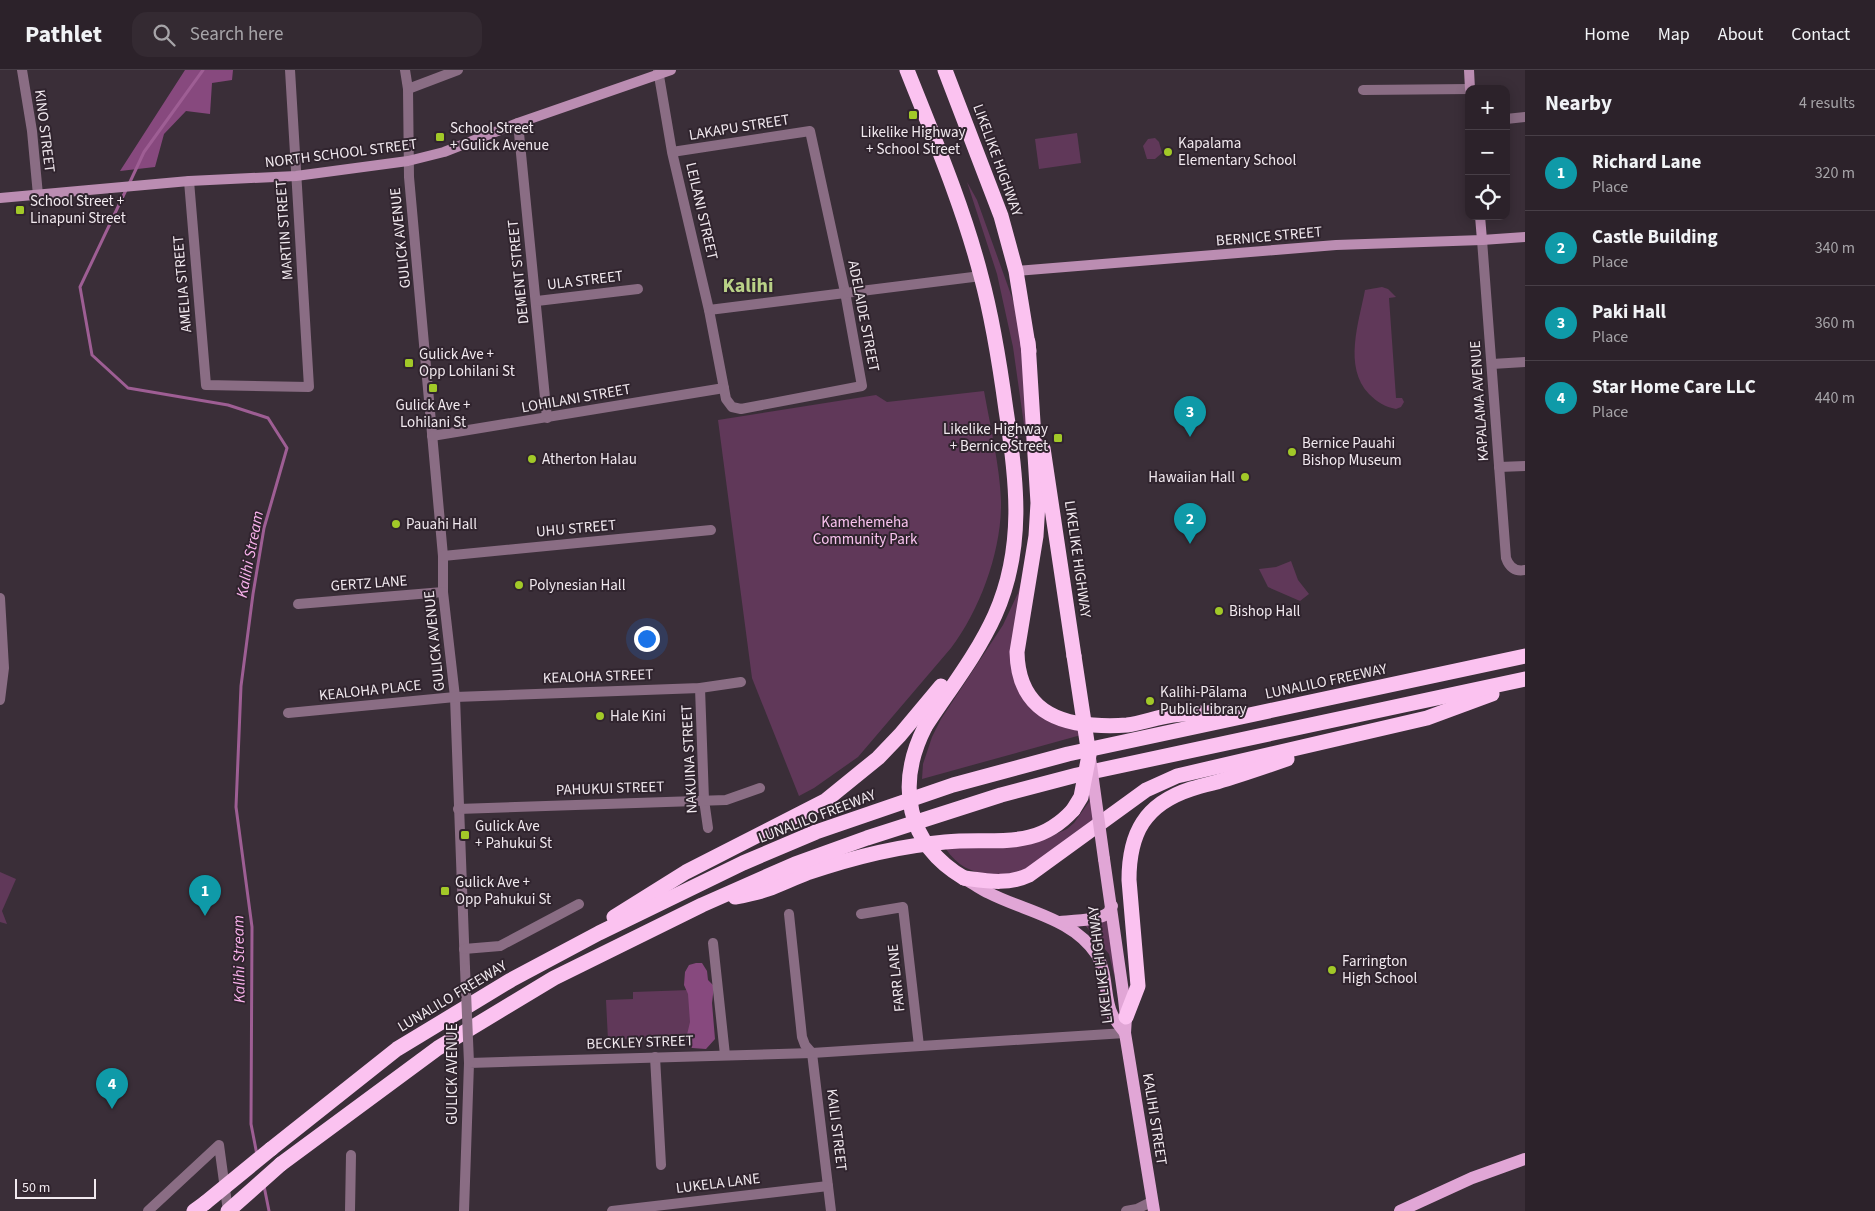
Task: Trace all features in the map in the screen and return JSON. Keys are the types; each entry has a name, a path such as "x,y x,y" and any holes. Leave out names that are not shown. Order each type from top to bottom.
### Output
{"highway":[{"name":"LIKELIKE HIGHWAY","path":"907,70 954,190 981,276 1003,387 1017,497 1016,529 1006,581 995,614 972,657 925,727 917,742 912,759 910,808 919,832 940,862 964,878"},
{"name":"LIKELIKE HIGHWAY","path":"945,70 1001,216 1016,270 1089,754"},
{"path":"1028,342 1038,503 1036,536 1016,652 1017,665 1026,692 1035,704 1061,720 1096,725 1126,725 1171,715 1284,708"},
{"path":"511,980 686,872 825,801 856,778 900,735 947,679 982,629 995,607 1006,581"},
{"name":"LUNALILO FREEWAY","path":"198,1208 320,1108 397,1049 511,980 599,933 743,863 816,832 953,786 1068,754 1525,656"},
{"path":"964,878 1005,882 1029,875 1146,790 1176,776 1427,718 1525,680"},
{"path":"228,1211 281,1164 438,1048 554,978 702,905 794,864 831,850 1001,795 1077,775 1525,680"},
{"path":"1126,1017 1138,986 1129,862 1137,833 1144,818 1168,800 1190,789 1367,732"},
{"path":"702,905 766,890 806,874 874,853 945,842 1020,840 1036,836 1062,822 1073,810 1081,797 1089,754"}],"main road":[{"name":"NORTH SCHOOL STREET","path":"0,198 189,181 296,176 408,161 444,152 658,72 672,70"},
{"path":"1469,70 1470,85"},
{"name":"KAPALAMA AVENUE","path":"1480,220 1482,240"},
{"name":"BERNICE STREET","path":"1016,270 1336,245 1525,237"},
{"name":"LIKELIKE HIGHWAY","path":"1089,754 1112,906 1126,1017 1125,1033"},
{"name":"LIKELIKE HIGHWAY","path":"964,878 990,894 1072,929 1086,941 1098,956 1104,975 1111,1013 1125,1033"},
{"path":"1058,922 1078,921 1103,916 1108,914 1112,906"},
{"name":"KALIHI STREET","path":"1125,1033 1154,1206"},
{"path":"1400,1211 1472,1178 1525,1160"}],"street":[{"name":"KINO STREET","path":"22,70 32,131 38,195"},
{"name":"MARTIN STREET","path":"206,385 309,387 290,70"},
{"name":"GULICK AVENUE","path":"404,70 408,89 408,161 443,556 443,592 455,697 469,1062 464,1211"},
{"path":"408,89 458,70"},
{"name":"LEILANI STREET","path":"658,72 672,152 709,310 724,388"},
{"path":"1363,90 1465,89"},
{"path":"1510,119 1525,117"},
{"name":"DEMENT STREET","path":"518,123 547,418"},
{"name":"LAKAPU STREET","path":"672,152 810,131"},
{"name":"ADELAIDE STREET","path":"724,388 728,403 734,408 741,409 862,386 845,292 810,131"},
{"name":"AMELIA STREET","path":"189,181 206,385"},
{"name":"KAPALAMA AVENUE","path":"1482,240 1506,558 1514,570 1525,570"},
{"path":"709,310 981,276"},
{"name":"ULA STREET","path":"537,301 638,289"},
{"path":"1492,364 1525,362"},
{"name":"LOHILANI STREET","path":"432,436 724,388"},
{"path":"1499,467 1525,466"},
{"name":"UHU STREET","path":"443,556 711,530"},
{"name":"GERTZ LANE","path":"298,604 443,592"},
{"path":"0,598 4,668 0,700"},
{"name":"KEALOHA STREET","path":"455,697 700,688 741,682"},
{"name":"NAKUINA STREET","path":"700,688 704,800 708,828"},
{"name":"KEALOHA PLACE","path":"288,713 455,697"},
{"name":"PAHUKUI STREET","path":"458,809 726,800 760,788"},
{"path":"464,949 500,946 578,904"},
{"name":"FARR LANE","path":"861,914 903,907 918,1046"},
{"path":"789,914 802,1038 812,1053"},
{"path":"713,943 725,1054"},
{"name":"BECKLEY STREET","path":"469,1062 812,1053 1125,1033"},
{"name":"KAILI STREET","path":"812,1053 831,1211"},
{"path":"655,1057 661,1165"},
{"path":"148,1211 219,1145 228,1211"},
{"path":"350,1211 351,1155"},
{"name":"LUKELA LANE","path":"612,1211 828,1186"},
{"path":"1126,1211 1154,1206"}],"green space":[{"path":"1077,133 1081,163 1039,169 1035,139"},
{"path":"1155,138 1159,142 1162,153 1155,159 1147,159 1143,146 1148,139"},
{"path":"967,182 977,200 1019,317 1041,500 1019,643 1029,693 1074,725 1081,735 922,779 923,764 932,737 941,719 1003,625 1018,593 1028,557 1033,488 1013,347 997,274"},
{"path":"1382,287 1388,289 1396,297 1389,298 1396,398 1402,398 1404,402 1401,407 1396,409 1381,404 1369,394 1361,383 1355,358 1357,330 1365,290"},
{"name":"Kamehemeha Community Park","path":"984,391 997,460 1001,501 998,539 980,598 962,633 951,648 858,757 814,788 799,796 752,678 718,420 876,395 887,402"},
{"path":"1291,561 1298,580 1309,594 1300,601 1268,587 1259,569 1276,567"},
{"path":"1091,799 1094,821 1045,859 1024,871 1008,875 977,872 960,864 946,849 1045,839 1067,829 1074,823"},
{"path":"0,872 16,879 2,911 7,924 0,922"},
{"path":"1115,916 1114,975 1109,954 1085,925"},
{"path":"690,990 692,1036 608,1040 606,1000 633,999 633,992"}],"shaded area":[{"path":"185,70 233,70 232,80 212,83 210,114 186,111 164,134 155,167 120,171"},
{"path":"702,963 707,971 708,980 714,986 712,1003 715,1039 706,1049 692,1048 686,1039 690,1022 688,994 684,985 685,972 689,965"}],"waterway":[{"name":"Kalihi Stream","path":"129,184 144,152 203,70"},
{"name":"Kalihi Stream","path":"126,190 80,287 92,355 128,388 228,405 268,418 287,448 264,528 241,686 236,807 252,927 251,1124 257,1155"},
{"name":"Kalihi Stream","path":"264,1186 269,1211"}],"place":[{"name":"Likelike Highway + School Street","path":"913,115"},
{"name":"School Street + Gulick Avenue","path":"440,137"},
{"name":"Kapalama Elementary School","path":"1168,152"},
{"name":"School Street + Linapuni Street","path":"20,210"},
{"name":"Gulick Ave + Opp Lohilani St","path":"409,363"},
{"name":"Gulick Ave + Lohilani St","path":"433,388"},
{"name":"Paki Hall","path":"1190,437"},
{"name":"Likelike Highway + Bernice Street","path":"1058,438"},
{"name":"Bernice Pauahi Bishop Museum","path":"1292,452"},
{"name":"Atherton Halau","path":"532,459"},
{"name":"Hawaiian Hall","path":"1245,477"},
{"name":"Pauahi Hall","path":"396,524"},
{"name":"Castle Building","path":"1190,544"},
{"name":"Polynesian Hall","path":"519,585"},
{"name":"Bishop Hall","path":"1219,611"},
{"name":"Kalihi-Pālama Public Library","path":"1150,701"},
{"name":"Hale Kini","path":"600,716"},
{"name":"Gulick Ave + Pahukui St","path":"465,835"},
{"name":"Gulick Ave + Opp Pahukui St","path":"445,891"},
{"name":"Richard Lane","path":"205,916"},
{"name":"Farrington High School","path":"1332,970"},
{"name":"Star Home Care LLC","path":"112,1109"}],"district":[{"name":"Kalihi","path":"748,285"}]}
